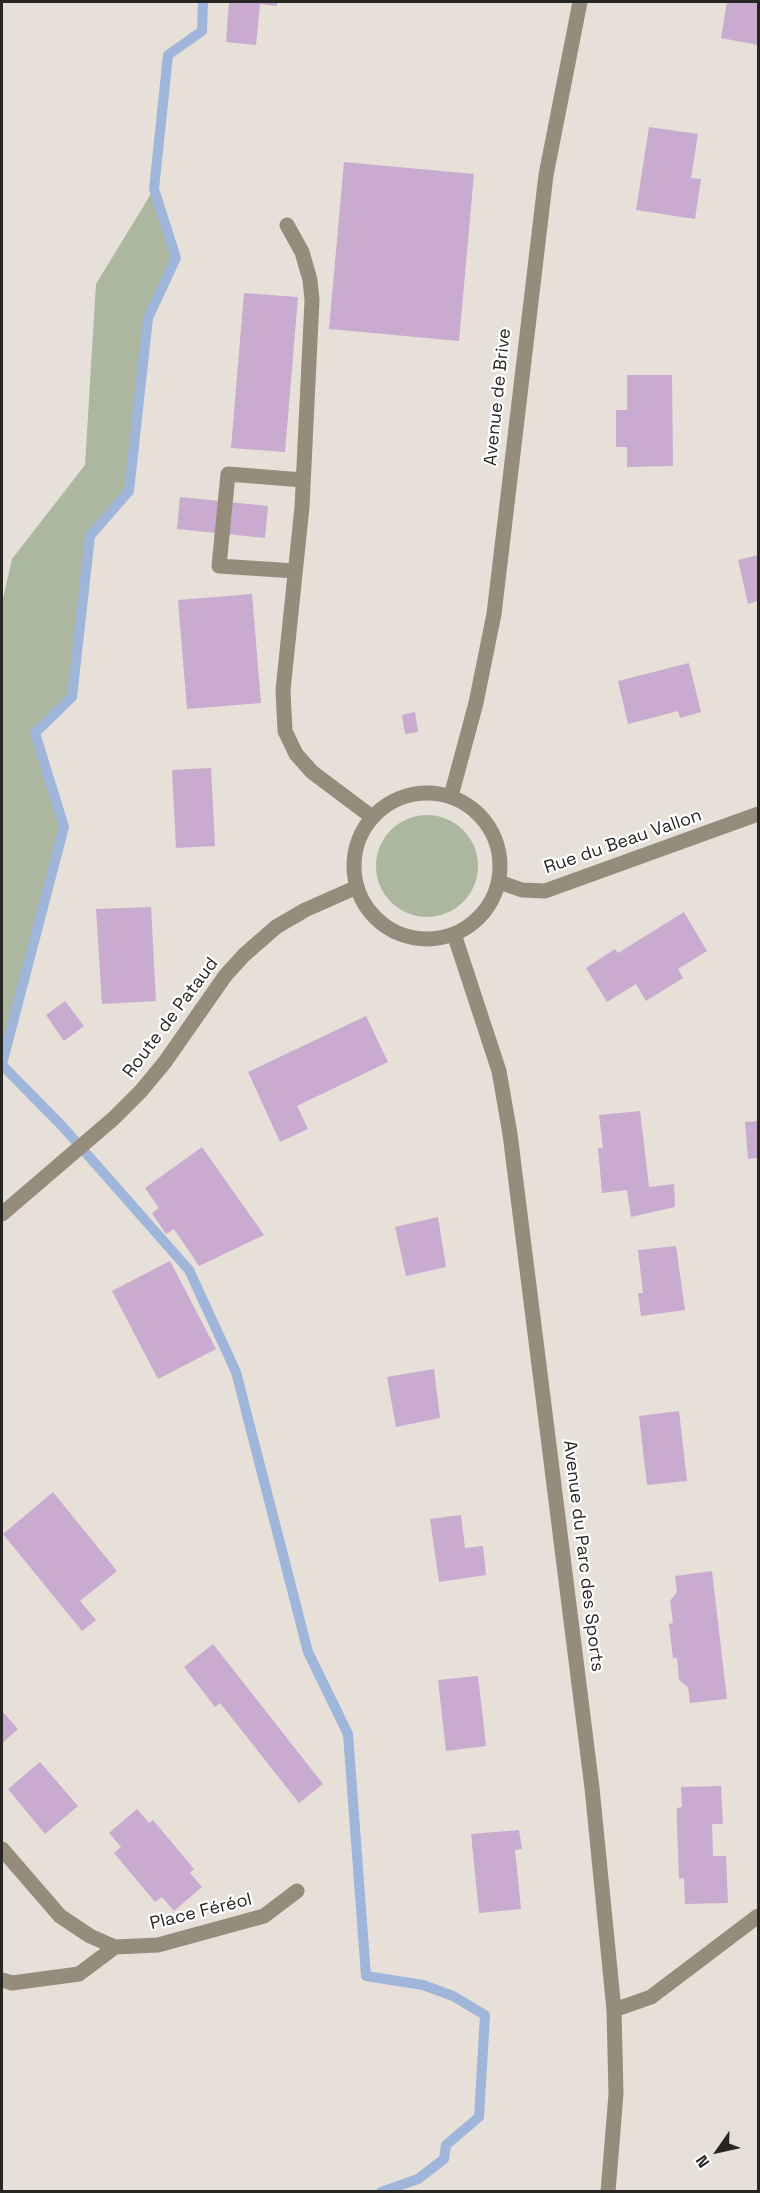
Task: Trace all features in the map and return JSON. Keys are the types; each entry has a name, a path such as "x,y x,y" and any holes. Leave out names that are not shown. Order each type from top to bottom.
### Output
{"street":[{"name":"Avenue de Brive","path":"451,796 478,693 494,614 546,175 580,2"},
{"path":"287,225 302,252 310,280 312,300 303,480 283,690 285,731 296,754 312,772 372,817"},
{"path":"295,571 219,566 228,474 303,480"},
{"path":"422,792 451,796 467,803 492,830 501,864 499,882 490,904 474,922 454,934 430,939 406,936 385,926 368,908 357,887 354,857 357,843 372,817 394,800 422,792"},
{"name":"Rue du Beau Vallon","path":"499,882 522,890 545,891 759,814"},
{"name":"Route de Pataud","path":"2,1214 90,1139 141,1091 165,1062 225,976 244,955 276,927 304,910 357,887"},
{"name":"Avenue du Parc des Sports","path":"454,934 499,1071 510,1134 592,1788 614,2010 616,2094 608,2192"},
{"name":"Place Féréol","path":"2,1849 60,1916 90,1936 115,1947 158,1945 264,1916 297,1892"},
{"path":"614,2010 651,1997 759,1917"},
{"path":"2,1980 12,1983 79,1974 115,1947"}],"green space":[{"path":"154,189 176,258 148,318 129,491 90,536 72,697 35,734 64,827 2,1064 2,603 12,559 85,465 96,284"},
{"path":"427,815 446,819 463,830 474,847 478,866 474,885 463,902 446,913 427,917 408,913 391,902 380,885 376,866 380,847 391,830 408,819"}],"building":[{"path":"229,2 277,2 277,6 260,4 256,45 226,42"},
{"path":"727,2 758,2 758,45 721,38"},
{"path":"649,127 698,134 691,178 701,179 695,219 636,210"},
{"path":"344,162 474,174 459,341 329,329"},
{"path":"244,293 298,297 285,452 231,448"},
{"path":"627,375 672,375 673,466 627,467 627,447 616,447 616,410 627,410"},
{"path":"180,497 268,506 265,538 177,529"},
{"path":"758,555 758,601 748,604 738,560"},
{"path":"252,594 261,703 187,709 178,600"},
{"path":"689,663 701,712 680,718 678,711 628,724 618,681"},
{"path":"415,712 418,732 405,734 402,715"},
{"path":"211,768 215,846 176,848 172,770"},
{"path":"151,907 156,1001 102,1004 96,909"},
{"path":"684,912 707,951 678,969 683,978 646,1001 636,984 607,1002 586,968 615,949 618,953"},
{"path":"65,1001 84,1026 64,1041 46,1015"},
{"path":"366,1016 388,1062 297,1106 308,1129 280,1142 248,1072"},
{"path":"640,1111 649,1187 674,1184 675,1207 631,1217 627,1190 602,1193 598,1148 603,1148 599,1115"},
{"path":"758,1121 758,1158 748,1159 745,1122"},
{"path":"202,1147 264,1235 199,1266 174,1229 166,1234 152,1213 159,1208 145,1188"},
{"path":"438,1217 446,1267 406,1276 395,1227"},
{"path":"676,1246 685,1310 641,1316 638,1293 643,1293 638,1250"},
{"path":"170,1261 216,1349 158,1379 112,1291"},
{"path":"434,1369 440,1418 396,1427 387,1377"},
{"path":"679,1411 687,1481 647,1485 639,1416"},
{"path":"53,1492 117,1571 80,1601 96,1620 82,1631 3,1534"},
{"path":"461,1515 465,1548 483,1546 486,1575 439,1582 430,1519"},
{"path":"712,1571 727,1699 690,1703 688,1687 679,1680 677,1658 673,1658 669,1624 673,1623 670,1601 677,1592 675,1576"},
{"path":"213,1644 323,1784 299,1803 220,1703 215,1707 184,1667"},
{"path":"478,1676 486,1746 446,1751 438,1680"},
{"path":"2,1711 18,1729 2,1743"},
{"path":"40,1762 78,1806 45,1834 8,1789"},
{"path":"721,1786 723,1824 712,1824 713,1856 726,1856 728,1903 685,1904 684,1878 679,1879 677,1824 677,1808 682,1807 681,1787"},
{"path":"137,1809 149,1823 153,1820 194,1869 190,1873 202,1887 174,1911 162,1897 155,1902 114,1853 121,1847 109,1833"},
{"path":"519,1830 522,1849 515,1850 521,1909 479,1913 471,1834"}],"waterway":[{"path":"2,1064 64,827 35,733 72,697 90,536 129,491 148,318 176,258 154,189 168,55 202,31 203,2"},
{"path":"2,1065 63,1127 189,1270 236,1372 308,1652 348,1734 366,1976 423,1985 453,1996 485,2015 479,2117 446,2145 444,2159 418,2179 381,2192"}]}
